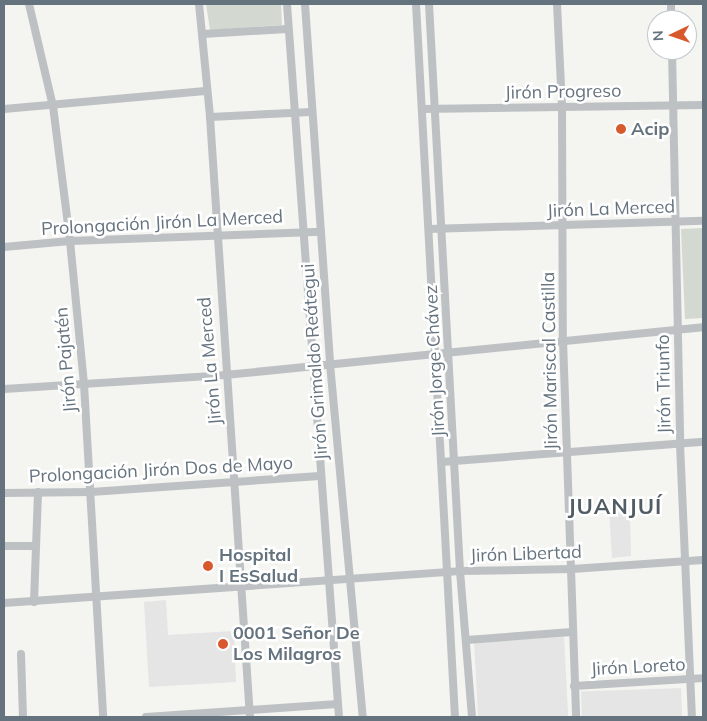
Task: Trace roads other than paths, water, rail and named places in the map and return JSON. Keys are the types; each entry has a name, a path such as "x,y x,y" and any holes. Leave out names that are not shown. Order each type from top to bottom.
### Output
{"street":[{"name":"Jirón Pajatén","path":"29,4 53,106 70,241 84,384 99,599 103,717"},
{"name":"Jirón La Merced","path":"198,4 203,34 205,91 210,117 225,375 236,482 250,717"},
{"name":"Jirón Grimaldo Reátegui","path":"287,4 287,29 339,717"},
{"name":"Jirón Grimaldo Reátegui","path":"305,4 330,364 363,717"},
{"name":"Jirón Jorge Chávez","path":"416,4 429,229 433,353 455,717"},
{"name":"Jirón Jorge Chávez","path":"429,4 450,351 460,572 472,717"},
{"name":"Jirón Mariscal Castilla","path":"557,4 562,107 563,340 576,717"},
{"path":"203,34 287,29"},
{"name":"Jirón Triunfo","path":"672,60 680,444 692,717"},
{"path":"4,109 205,91"},
{"name":"Jirón Progreso","path":"422,109 703,106"},
{"path":"210,117 311,112"},
{"name":"Jirón La Merced","path":"429,229 703,220"},
{"name":"Prolongación Jirón La Merced","path":"4,247 70,241 321,232"},
{"path":"4,389 225,375 703,327"},
{"path":"441,462 703,442"},
{"name":"Prolongación Jirón Dos de Mayo","path":"4,493 91,492 320,476"},
{"path":"34,602 34,546 38,492"},
{"path":"4,546 34,546"},
{"name":"Jirón Libertad","path":"4,603 99,599 460,572 572,568 703,560"},
{"path":"467,640 572,632"},
{"path":"21,654 23,717"},
{"name":"Jirón Loreto","path":"574,686 703,678"},
{"path":"146,717 338,704"}],"place":[{"name":"Acip","path":"621,129"},
{"name":"Hospital I EsSalud","path":"208,566"},
{"name":"0001 Señor De Los Milagros","path":"223,644"}],"district":[{"name":"JUANJUÍ","path":"615,507"}]}
